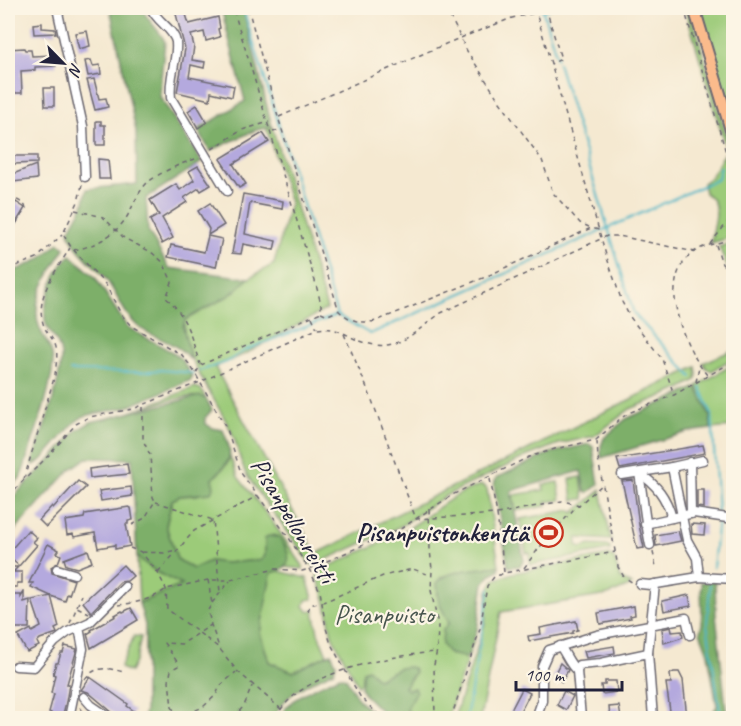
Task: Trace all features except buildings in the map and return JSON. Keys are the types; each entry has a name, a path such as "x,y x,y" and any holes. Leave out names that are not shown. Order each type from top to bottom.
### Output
{"main road":[{"path":"694,8 734,140"}],"street":[{"path":"57,8 83,126 85,177"},
{"path":"151,8 156,18 176,40 170,81 171,98 227,191"},
{"path":"622,475 703,460"},
{"path":"690,462 686,515 687,540 697,558 699,577"},
{"path":"672,467 686,515"},
{"path":"639,472 660,490 669,506 672,518"},
{"path":"639,472 646,512 645,524 650,545"},
{"path":"645,524 686,515 734,519"},
{"path":"57,569 74,574"},
{"path":"640,584 699,577 734,579"},
{"path":"654,718 648,653 655,584"},
{"path":"16,666 34,666 68,632 94,618 125,587"},
{"path":"536,718 542,701 541,678 544,659 549,650 597,635 686,618 690,636"},
{"path":"69,718 83,649 79,627"},
{"path":"560,646 568,656 571,666 577,670"},
{"path":"581,718 577,670 579,665 648,653"},
{"path":"82,701 110,718"}],"path":[{"path":"233,8 315,280 321,312"},
{"path":"248,8 278,117 339,311 344,316 361,322 376,321 483,278 591,228"},
{"path":"446,8 461,39 500,102 542,160 553,193 580,223 599,230"},
{"path":"535,8 622,302 630,317 662,359 674,395"},
{"path":"546,8 561,59 551,64"},
{"path":"684,8 734,180"},
{"path":"278,117 450,42 512,18 536,12"},
{"path":"74,250 87,247 116,231 146,185 153,179 205,154 242,130 269,122"},
{"path":"272,132 282,129"},
{"path":"8,269 37,258 63,234 75,210 85,177"},
{"path":"8,199 15,199 26,208 11,232 8,233"},
{"path":"75,210 103,217 116,231 163,261 172,282 166,298 175,305 186,323 201,365"},
{"path":"709,245 734,214"},
{"name":"Pisanpellonreitti","path":"63,234 71,247 106,285 121,314 131,326 182,355 196,375 227,429 241,473 309,569 320,591 331,644 345,670 361,698 382,718"},
{"path":"8,496 76,424 89,417 113,414 143,405 200,382 317,328 336,329 368,345 380,347 391,344 412,334 441,313 602,237 615,236 695,252"},
{"path":"708,376 699,366 681,328 675,301 678,275 683,264 695,252 709,245 734,239"},
{"path":"715,244 722,264 734,274"},
{"path":"24,480 55,375 57,358 55,343 45,328 40,314 41,304 44,293 71,247"},
{"path":"321,312 327,315 339,311"},
{"path":"196,375 201,365 313,318 321,312"},
{"path":"313,318 317,328"},
{"path":"344,333 367,387 416,519"},
{"path":"110,606 135,603 161,594 166,589 208,580 230,580 275,569 302,571 309,569 402,528 429,509 529,457 597,440 631,412 674,395 734,361"},
{"path":"695,384 699,366"},
{"path":"143,405 143,440 150,455 155,501"},
{"path":"597,440 615,552 621,574 627,580 640,584"},
{"path":"490,478 504,573"},
{"path":"524,568 538,548 603,484"},
{"path":"158,573 194,531 258,496"},
{"path":"155,501 213,520"},
{"path":"132,525 145,518 155,501"},
{"path":"416,519 497,514 562,501 580,505"},
{"path":"429,509 431,590 438,625 434,665 435,718"},
{"path":"213,520 220,592"},
{"path":"650,545 656,567"},
{"path":"130,548 141,552 164,553 178,549"},
{"path":"141,552 158,573 166,589 167,609 219,648 237,671 280,709"},
{"path":"451,718 480,629 487,586 494,577 524,568 615,552"},
{"path":"310,604 322,602 383,576 413,569 432,575"},
{"path":"208,580 212,604"},
{"path":"219,648 208,610 230,580"},
{"path":"68,632 82,595"},
{"path":"306,600 310,604"},
{"path":"308,610 310,604"},
{"path":"77,607 94,618"},
{"path":"211,625 182,644 164,643 178,663 178,666 171,670 169,681 172,707 178,718 203,707 216,695 220,686 237,671"},
{"path":"276,718 280,709 300,691 345,670 375,661 437,652"},
{"path":"81,685 93,670 100,668 124,672 125,670"},
{"path":"232,718 244,706 252,685"},
{"path":"82,701 88,718"},
{"path":"88,718 89,712"}],"green space":[{"path":"110,8 142,8 163,38 165,42 160,97 202,162 146,198 148,230 169,268 249,278 230,295 185,320 183,327 191,360 180,349 134,323 106,279 75,245 69,231 83,206 87,189 137,184 136,131"},
{"path":"221,8 243,8 272,127 256,130 210,151 198,130 245,101"},
{"path":"685,8 690,8 733,158 733,173"},
{"path":"700,8 733,8 733,125"},
{"path":"266,127 272,127 327,309 247,353 215,367 316,554 696,367 696,380 680,389 630,409 594,436 559,444 525,457 445,496 401,526 314,565 309,563 245,472 234,438 194,363 184,333 185,320 230,295 249,278 274,264 290,203"},
{"path":"724,154 733,186 733,237 711,243 716,209 711,198 705,193 703,183 711,177"},
{"path":"734,242 733,271 727,266 719,247"},
{"path":"59,243 65,248 43,287 37,307 40,329 52,353 52,375 23,471 8,491 8,274 40,259"},
{"path":"71,255 95,277 127,327 174,353 182,360 192,377 191,380 127,407 84,416 74,423 42,460 34,465 33,460 55,393 61,356 58,344 47,327 45,310 50,288 60,268"},
{"path":"733,350 733,358 712,371 707,369 703,363"},
{"path":"733,364 733,427 711,429 710,416 697,386"},
{"path":"195,387 201,389 206,399 179,398 128,413"},
{"path":"697,387 710,416 711,429 688,432 601,458 604,438 626,419"},
{"path":"200,396 206,399 212,410 205,418 205,423 212,428 223,430 230,452 224,467 212,479 214,487 210,493 180,496 172,500 166,526 177,559 193,569 210,561 225,563 262,560 265,555 265,539 268,536 279,537 286,549 288,559 284,568 271,573 260,633 269,662 293,672 331,653 336,663 334,671 291,695 274,718 143,718 145,711 145,625 139,603 182,585 158,573 137,557 132,459 87,458 71,469 12,533 8,533 8,502 77,430 91,422"},
{"path":"589,444 593,447 599,484 588,493 585,492 581,471 511,491 524,560 520,566 508,567 494,485 496,478 550,453"},
{"path":"230,456 238,477 269,517 303,569 285,567 286,547 279,537 274,535 265,539 265,555 262,560 225,563 210,561 193,569 177,559 166,526 172,500 180,496 198,495 227,464"},
{"path":"581,477 584,499 573,500 570,479"},
{"path":"558,482 561,500 546,502 547,506 516,511 513,495 544,490 543,485"},
{"name":"Pisanpuisto","path":"482,485 487,489 499,566 441,577 438,594 442,609 449,619 447,627 449,654 464,656 467,661 447,718 424,718 418,714 411,715 407,710 408,690 404,687 413,676 383,676 378,679 368,670 363,671 361,683 358,685 332,636 325,599 317,576 323,569 397,534 452,498"},
{"path":"601,490 611,540 577,538 577,545 581,548 589,545 609,546 610,550 531,565 530,553 526,553 520,519 571,510 573,513"},
{"path":"609,555 614,558 620,578 632,585 608,595 501,612 480,718 454,718 485,623 488,591 494,580 513,573"},
{"path":"137,557 158,573 183,585 139,603"},
{"path":"499,566 499,570 491,574 484,583 477,630 469,655 467,658 449,654 442,645 443,630 449,623 439,603 437,583 449,574"},
{"path":"279,571 307,578 313,599 306,600 304,606 308,611 314,610 318,633 327,655 293,672 269,662 260,633 271,572"},
{"path":"715,581 716,615 727,718 704,718 712,714 717,706 708,653 700,632 702,624 701,582"},
{"path":"134,636 141,637 136,660 130,672 120,668"},
{"path":"399,668 413,668 415,672 404,687 408,690 414,688 416,692 407,710 411,715 418,714 424,718 392,718 383,713 364,694 361,688 363,671 368,669 378,679"},
{"path":"340,676 346,678 358,699 377,718 279,718 297,698"}],"waterway":[{"path":"243,8 337,315 370,334 718,179 720,167"},
{"path":"542,8 557,58"},
{"path":"543,11 551,8"},
{"path":"558,63 634,314 692,377"},
{"path":"199,371 227,362 245,350 337,315"},
{"path":"70,371 161,370 193,373"},
{"path":"701,388 712,415 718,513"},
{"path":"713,568 718,518"},
{"path":"710,585 707,624 721,718"},
{"path":"466,718 490,588"}],"place":[{"name":"Pisanpuistonkenttä","path":"549,532"}]}
